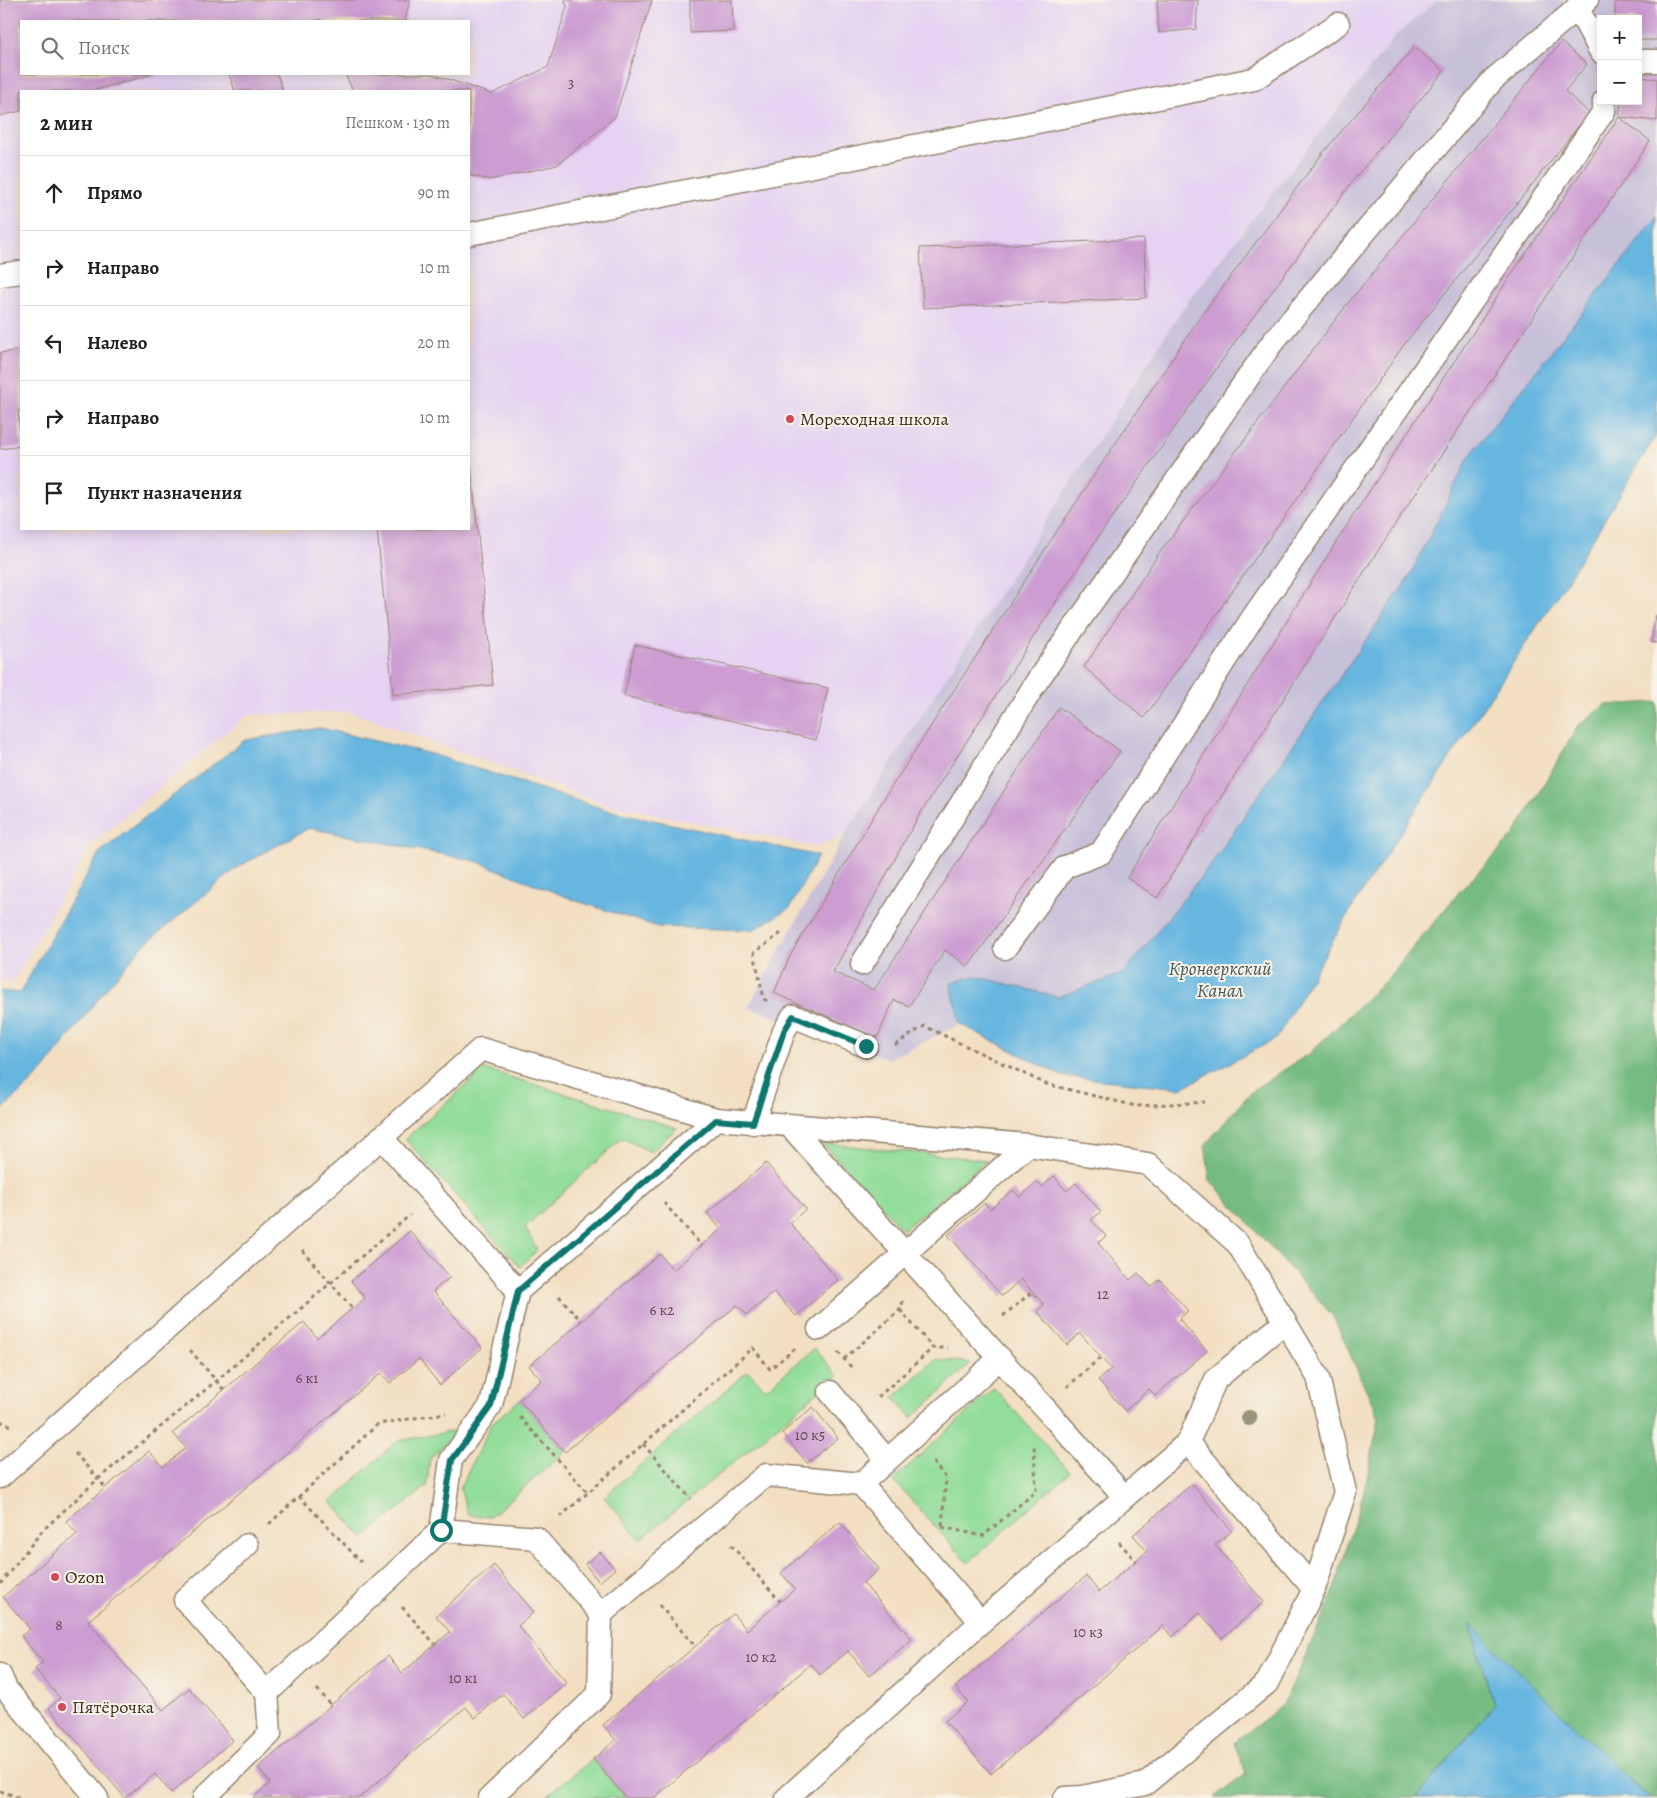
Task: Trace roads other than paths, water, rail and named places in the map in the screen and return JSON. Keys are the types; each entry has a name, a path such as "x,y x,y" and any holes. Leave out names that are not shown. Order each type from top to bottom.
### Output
{"lane":[{"path":"862,964 1038,681 1272,343 1493,80 1582,4 1597,42"},
{"path":"470,234 1254,79 1338,24"},
{"path":"1642,61 1657,61"},
{"path":"1005,948 1065,867 1101,854 1253,616 1604,111 1604,105"},
{"path":"0,275 20,272"},
{"path":"753,1123 784,1031 793,1016 866,1046"},
{"path":"0,1477 481,1049 716,1120 1028,1145 1148,1164 1238,1244 1285,1322 1318,1377 1345,1492 1314,1589 1267,1684 1145,1784 1082,1797 1065,1798"},
{"path":"267,1693 441,1530 452,1460 493,1397 518,1291 716,1120"},
{"path":"790,1126 1124,1496"},
{"path":"381,1137 518,1291"},
{"path":"818,1329 910,1259 1028,1145"},
{"path":"788,1798 981,1622 1188,1442 1216,1379 1285,1322"},
{"path":"861,1484 995,1353"},
{"path":"830,1392 887,1460"},
{"path":"1188,1442 1314,1589"},
{"path":"601,1614 766,1475 861,1484 981,1622"},
{"path":"441,1530 536,1538 601,1614 599,1694 490,1798"},
{"path":"204,1798 270,1734 267,1693 185,1600 246,1544"},
{"path":"0,1675 6,1689 97,1798"}],"water":[{"name":"Кронверкский Канал","path":"1657,217 1657,434 1567,581 1356,901 1276,1039 1182,1088 1062,1076 960,1024 951,983 975,976 1058,997 1124,973 1212,863 1410,576 1469,457"},
{"path":"320,728 431,754 607,810 818,856 790,908 753,930 658,927 577,901 476,861 309,828 238,867 144,945 105,990 42,1072 0,1112 0,991 20,993 99,853 245,740"},
{"path":"1470,1624 1631,1782 1650,1798 1416,1798 1494,1705"}],"place":[{"name":"Мореходная школа","path":"790,419"},
{"name":"Ozon","path":"55,1577"},
{"name":"Пятёрочка","path":"62,1707"}]}
